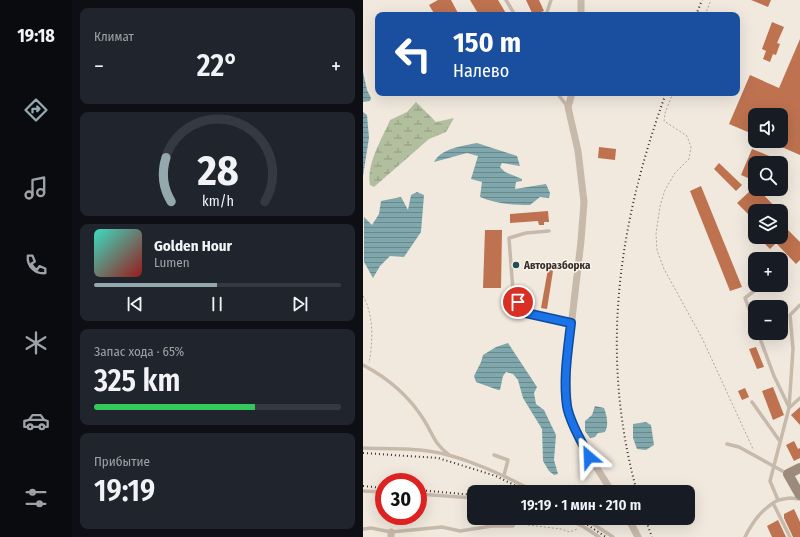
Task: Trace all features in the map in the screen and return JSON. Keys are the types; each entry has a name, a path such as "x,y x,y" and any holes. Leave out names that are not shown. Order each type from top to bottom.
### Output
{"street":[{"path":"581,0 581,12"},
{"path":"571,96 568,107 578,151 584,202 567,362 567,407 589,457 607,485"},
{"path":"800,468 788,474 800,495"},
{"path":"632,525 638,537"}],"lane":[{"path":"506,0 513,12"},
{"path":"547,12 551,0"},
{"path":"559,96 568,107"},
{"path":"549,232 526,233 509,238 513,291 526,313 571,323"},
{"path":"748,306 745,298 753,292"},
{"path":"778,500 769,481 775,466 779,440 789,408 793,349 790,315 800,305"},
{"path":"761,340 774,376 789,408"},
{"path":"363,365 390,381 406,396 425,421 432,437 450,456"},
{"path":"789,408 800,398"},
{"path":"752,402 779,440"},
{"path":"727,444 739,447 788,474"},
{"path":"363,448 429,451 450,456 504,475 522,485"},
{"path":"494,455 507,460 504,475"},
{"path":"363,491 375,492"},
{"path":"427,495 467,498"},
{"path":"745,537 751,525 760,513 773,503 778,500 790,498 800,499"},
{"path":"773,503 790,537"},
{"path":"363,529 371,528 391,534 442,527 460,531 492,526 506,527 514,525"},
{"path":"580,525 599,537"},
{"path":"595,525 613,537"},
{"path":"460,531 460,537"}],"path":[{"path":"706,12 711,0"},
{"path":"672,96 665,113 664,122 687,136 691,147 689,159 675,173 665,190 656,234 657,250 664,269 702,338 752,447 763,459"},
{"path":"363,296 368,304 371,326 371,353 368,368"},
{"path":"530,525 561,529 570,532 580,527 584,527"}],"green space":[{"path":"416,102 436,122 454,118 446,132 429,139 374,187 370,185 369,177 372,160 390,120 407,112"}],"water":[{"path":"363,72 367,90 371,98 370,101 363,102"},
{"path":"363,112 367,115 369,138 363,176"},
{"path":"477,143 517,156 520,166 502,163 500,167 505,172 522,179 522,181 516,182 515,189 546,184 550,193 549,198 540,197 530,205 505,204 492,201 480,197 482,182 471,179 478,156 467,153 434,162 438,157 447,151"},
{"path":"417,192 424,195 421,232 404,257 390,256 380,266 373,278 364,262 364,217 372,225 379,214 381,201 401,197 408,210 411,195"},
{"path":"508,343 537,387 534,393 536,404 544,410 556,435 554,460 558,474 554,475 549,471 543,461 542,429 523,398 518,380 513,374 506,372 503,376 500,390 476,382 474,376 483,355 496,347"},
{"path":"595,406 604,408 607,417 607,426 605,432 598,433 595,437 590,438 585,431 585,421 592,415"},
{"path":"646,422 651,425 654,445 646,450 637,449 633,438 633,424"}],"building":[{"path":"438,0 451,0 457,12 433,12 429,5"},
{"path":"470,0 498,0 505,12 477,12"},
{"path":"526,0 539,0 544,11 532,12"},
{"path":"751,0 771,0 768,7"},
{"path":"772,22 784,27 777,43 780,44 776,55 773,54 770,62 763,59 766,51 762,49"},
{"path":"800,39 800,155 784,148 788,148 788,108 748,108 748,132 729,124 750,75 779,88"},
{"path":"599,147 616,149 615,160 598,158"},
{"path":"752,149 770,156 749,156"},
{"path":"748,158 748,178 741,175"},
{"path":"719,163 742,185 736,191 714,169"},
{"path":"701,186 742,287 730,291 690,191"},
{"path":"748,193 748,196 765,196 772,204 748,204 748,214 737,203"},
{"path":"548,211 549,222 544,222 544,225 539,225 538,221 510,223 510,214"},
{"path":"485,230 502,230 501,288 483,288"},
{"path":"788,230 800,242 800,260 796,264 788,256 788,252 785,252 777,244 788,244"},
{"path":"765,244 775,244 770,249"},
{"path":"548,269 553,271 547,309 541,308"},
{"path":"756,347 764,367 757,369 749,349"},
{"path":"773,387 784,415 773,420 762,391"},
{"path":"745,388 749,397 742,400 738,391"},
{"path":"800,407 800,425 791,415"},
{"path":"794,441 798,449 800,448 800,458 794,461 786,445"},
{"path":"794,509 800,522 800,537 793,537 784,518 784,514"},
{"path":"778,520 786,537 772,537 767,526"}],"railway":[{"path":"697,12 702,0"},
{"path":"635,485 625,441 619,390 617,340 619,290 626,241 636,192 649,142 665,96"},
{"path":"363,453 438,458 496,476 514,485"},
{"path":"363,486 375,487"},
{"path":"427,491 467,494"},
{"path":"588,525 606,537"},
{"path":"648,525 652,537"}],"place":[{"name":"Авторазборка","path":"516,265"}],"route":[{"path":"518,302 526,313 571,323 567,362 567,407 589,457"}]}
